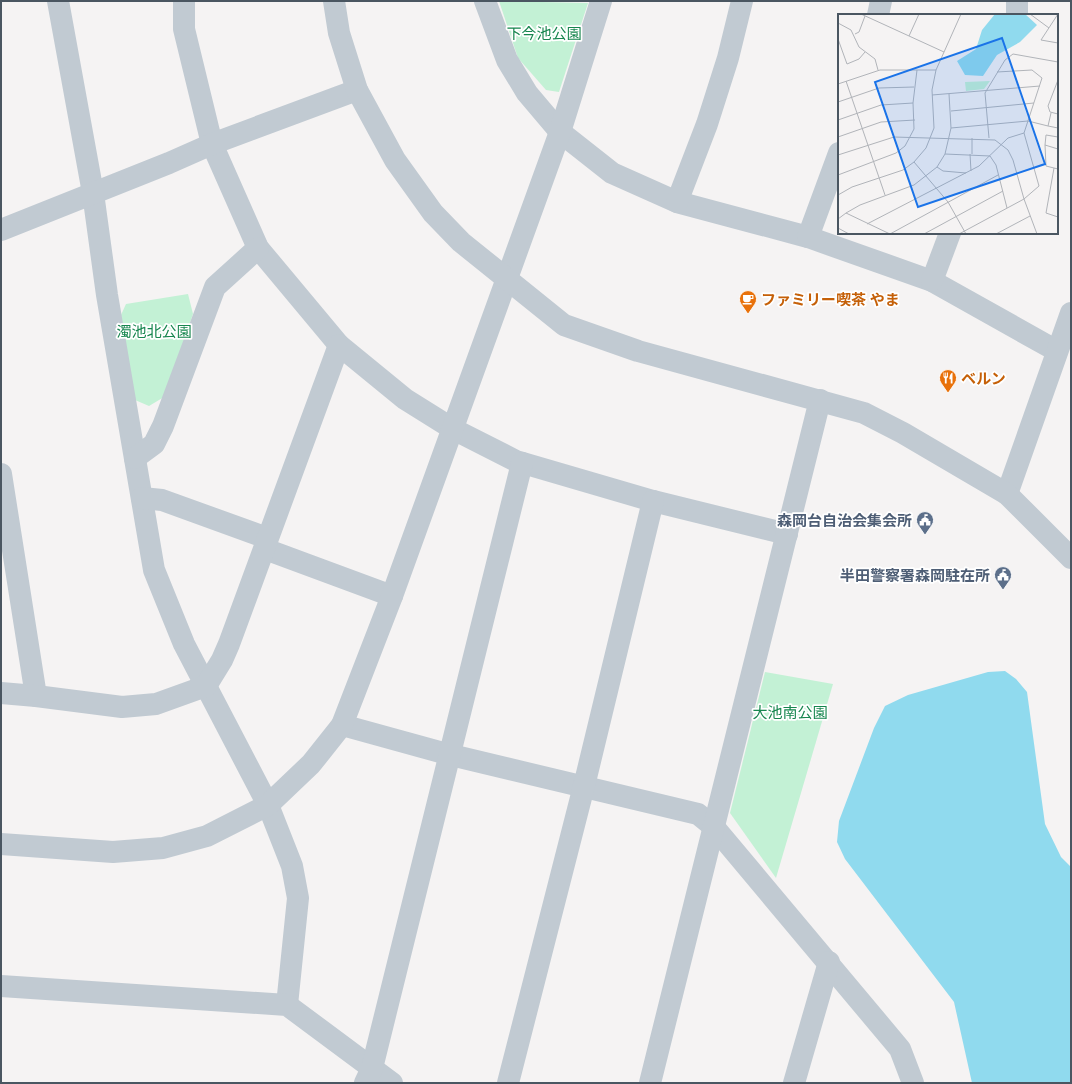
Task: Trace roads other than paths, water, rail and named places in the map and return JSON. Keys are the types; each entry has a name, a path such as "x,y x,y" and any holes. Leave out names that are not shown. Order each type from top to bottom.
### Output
{"street":[{"path":"58,1 93,193 154,570 184,644 268,806 292,866 298,898 287,1005"},
{"path":"184,1 184,29 212,144 258,248 339,345 405,399 453,429 522,463 653,501 787,534"},
{"path":"334,1 339,33 357,90 395,160 432,213 461,242 564,326 638,351 864,413 902,433 1007,494 1071,558"},
{"path":"485,1 506,60 527,93 560,132 612,173 677,202 808,237 932,280 1057,351"},
{"path":"1,844 114,852 163,848 207,836 268,806 311,764 342,725 392,596 560,132 601,1"},
{"path":"677,202 707,124 719,87 728,58 742,1"},
{"path":"878,14 880,1"},
{"path":"1017,1 1017,14"},
{"path":"1,230 170,163 212,144 357,90"},
{"path":"808,237 838,156"},
{"path":"932,280 950,234"},
{"path":"135,458 154,444 163,426 215,287 258,248"},
{"path":"1007,494 1071,313"},
{"path":"1,693 122,707 156,704 206,686 224,654 339,345"},
{"path":"650,1083 820,400"},
{"path":"368,1075 450,755 522,463"},
{"path":"1,474 36,696"},
{"path":"142,498 162,500 392,596"},
{"path":"508,1083 584,786 653,501"},
{"path":"342,725 450,755 698,814 714,827 829,962 900,1049 913,1083"},
{"path":"794,1083 829,962"},
{"path":"1,986 287,1005 368,1075 392,1083"}],"water":[{"path":"1005,671 1016,679 1027,692 1045,824 1061,857 1071,867 1071,1083 972,1083 954,1002 845,859 837,842 839,821 874,728 885,706 908,695 988,672"}],"place":[{"name":"ファミリー喫茶 やま","path":"748,314"},
{"name":"ベルン","path":"948,393"},
{"name":"森岡台自治会集会所","path":"925,535"},
{"name":"半田警察署森岡駐在所","path":"1003,590"}],"park label":[{"name":"下今池公園","path":"544,33"},
{"name":"濁池北公園","path":"154,331"},
{"name":"大池南公園","path":"790,712"}]}
